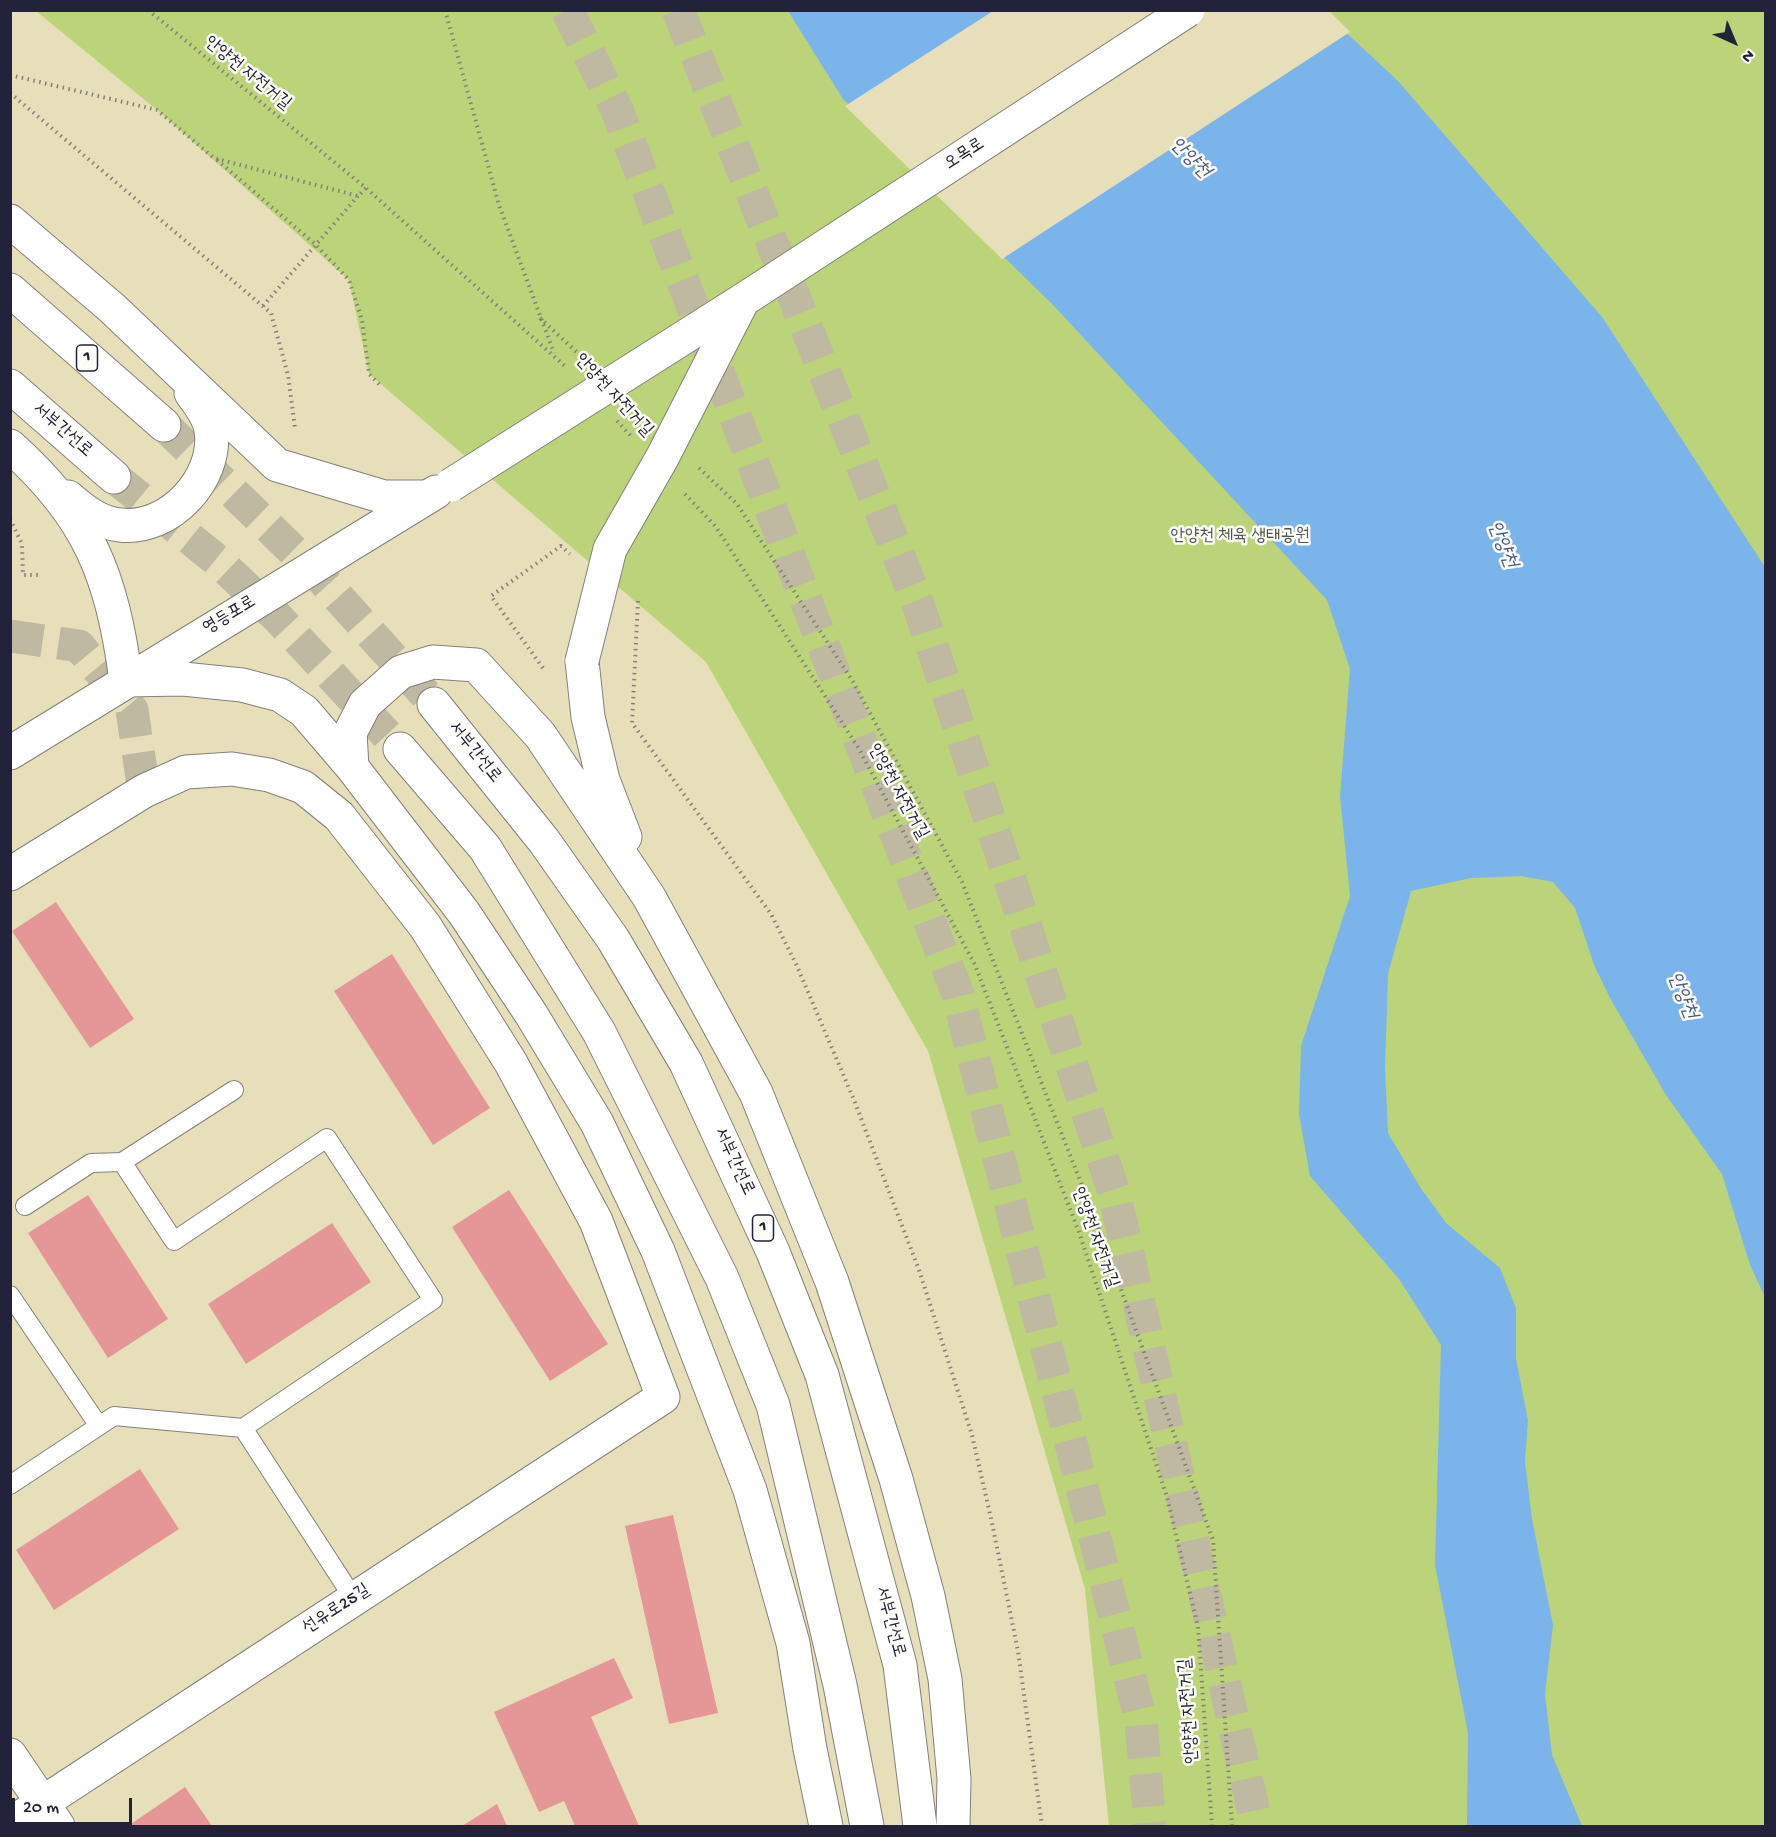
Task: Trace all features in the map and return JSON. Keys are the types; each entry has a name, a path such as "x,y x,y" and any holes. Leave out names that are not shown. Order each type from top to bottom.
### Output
{"main road":[{"name":"오목로","path":"438,491 743,300 1188,10"},
{"path":"10,221 112,308 277,465 384,497 438,491"},
{"name":"1","path":"10,290 164,425"},
{"path":"649,897 603,780 588,717 582,660 610,549 662,458 743,300"},
{"path":"10,446 89,515 121,525 154,521 176,507 204,478 211,430 204,412 164,358"},
{"name":"서부간선로","path":"10,386 114,477"},
{"path":"42,474 85,532 99,563 119,625 126,680 183,679 242,685 280,695 304,711 352,767 464,913 531,1014 597,1123 658,1251 750,1491 793,1643 810,1749 826,1827"},
{"name":"영등포로","path":"10,753 438,491"},
{"path":"352,767 350,733 365,704 401,672 433,662 476,665 540,735 649,897 756,1093 832,1282 896,1479 928,1596 945,1679 954,1779 953,1827"},
{"name":"서부간선로","path":"434,704 544,841 613,939 686,1063 773,1252 822,1375 900,1665 920,1827"},
{"path":"400,749 484,848 598,1032 722,1278 773,1405 840,1685 867,1827"},
{"name":"선유로25길","path":"10,874 144,791 186,772 232,769 269,775 303,788 339,816 425,926 511,1063 596,1221 663,1397 354,1599 50,1815 10,1824"},
{"path":"10,1755 50,1815"}],"lane":[{"path":"25,1206 91,1163 122,1162 234,1090"},
{"path":"10,1485 114,1416 243,1428 433,1300 327,1138 174,1241 122,1162"},
{"path":"10,1295 99,1426"},
{"path":"243,1428 354,1599"}],"path":[{"name":"안양천 자전거길","path":"148,10 366,188 554,353 570,370"},
{"path":"445,10 500,205 554,353"},
{"path":"10,75 157,110 316,245 349,280 362,320 369,374 382,387"},
{"path":"10,93 271,313 288,375 294,426 300,435"},
{"path":"214,158 358,196"},
{"path":"263,306 366,188"},
{"path":"540,318 583,358"},
{"name":"안양천 자전거길","path":"610,413 634,439"},
{"path":"694,463 737,504 852,680 962,882 1091,1208 1213,1540 1232,1827"},
{"name":"안양천 자전거길","path":"679,488 716,527 859,749 975,965 1079,1232 1167,1497 1198,1627 1212,1827"},
{"path":"10,519 22,544 23,575 42,575"},
{"path":"547,673 491,596 561,546"},
{"path":"639,592 632,723 771,914 797,966 854,1100 919,1270 972,1435 992,1523 1018,1651 1042,1827"}],"green space":[{"name":"안양천 체육 생태공원","path":"36,11 1765,11 1765,1826 1109,1826 1085,1589 928,1051 706,662 369,374 349,280 157,110"}],"water":[{"name":"안양천","path":"788,11 1323,11 1398,81 1602,317 1765,567 1765,1297 1750,1265 1722,1174 1666,1095 1610,998 1594,965 1575,908 1553,882 1521,876 1471,878 1411,891 1388,974 1385,1068 1388,1133 1420,1187 1446,1223 1500,1268 1516,1308 1516,1359 1528,1420 1525,1462 1532,1519 1553,1625 1545,1694 1552,1755 1582,1826 1467,1826 1468,1733 1435,1565 1441,1345 1399,1279 1310,1176 1299,1114 1301,1046 1350,896 1340,796 1350,669 1327,600 1054,306 843,99"}],"pier":[{"path":"1328,10 1350,32 1002,259 845,106 993,11"}],"building":[{"path":"56,902 134,1019 90,1048 12,931"},
{"path":"392,954 490,1108 433,1145 334,991"},
{"path":"509,1190 608,1344 550,1381 452,1227"},
{"path":"88,1195 168,1319 108,1358 28,1233"},
{"path":"332,1223 371,1282 246,1364 208,1304"},
{"path":"140,1469 179,1529 54,1610 16,1550"},
{"path":"673,1515 718,1713 669,1724 625,1526"},
{"path":"614,1658 633,1698 591,1717 639,1826 575,1826 564,1801 539,1812 494,1712"},
{"path":"185,1787 212,1826 128,1826"},
{"path":"497,1804 507,1826 462,1826"}],"tunnel":[{"path":"567,10 617,110 957,992 1141,1721 1150,1826"},
{"path":"678,10 917,601 1114,1192 1257,1826"},
{"path":"164,425 320,577 434,704"},
{"path":"114,477 219,562 278,618 400,749"},
{"path":"10,636 79,646 132,710 144,791"}]}
